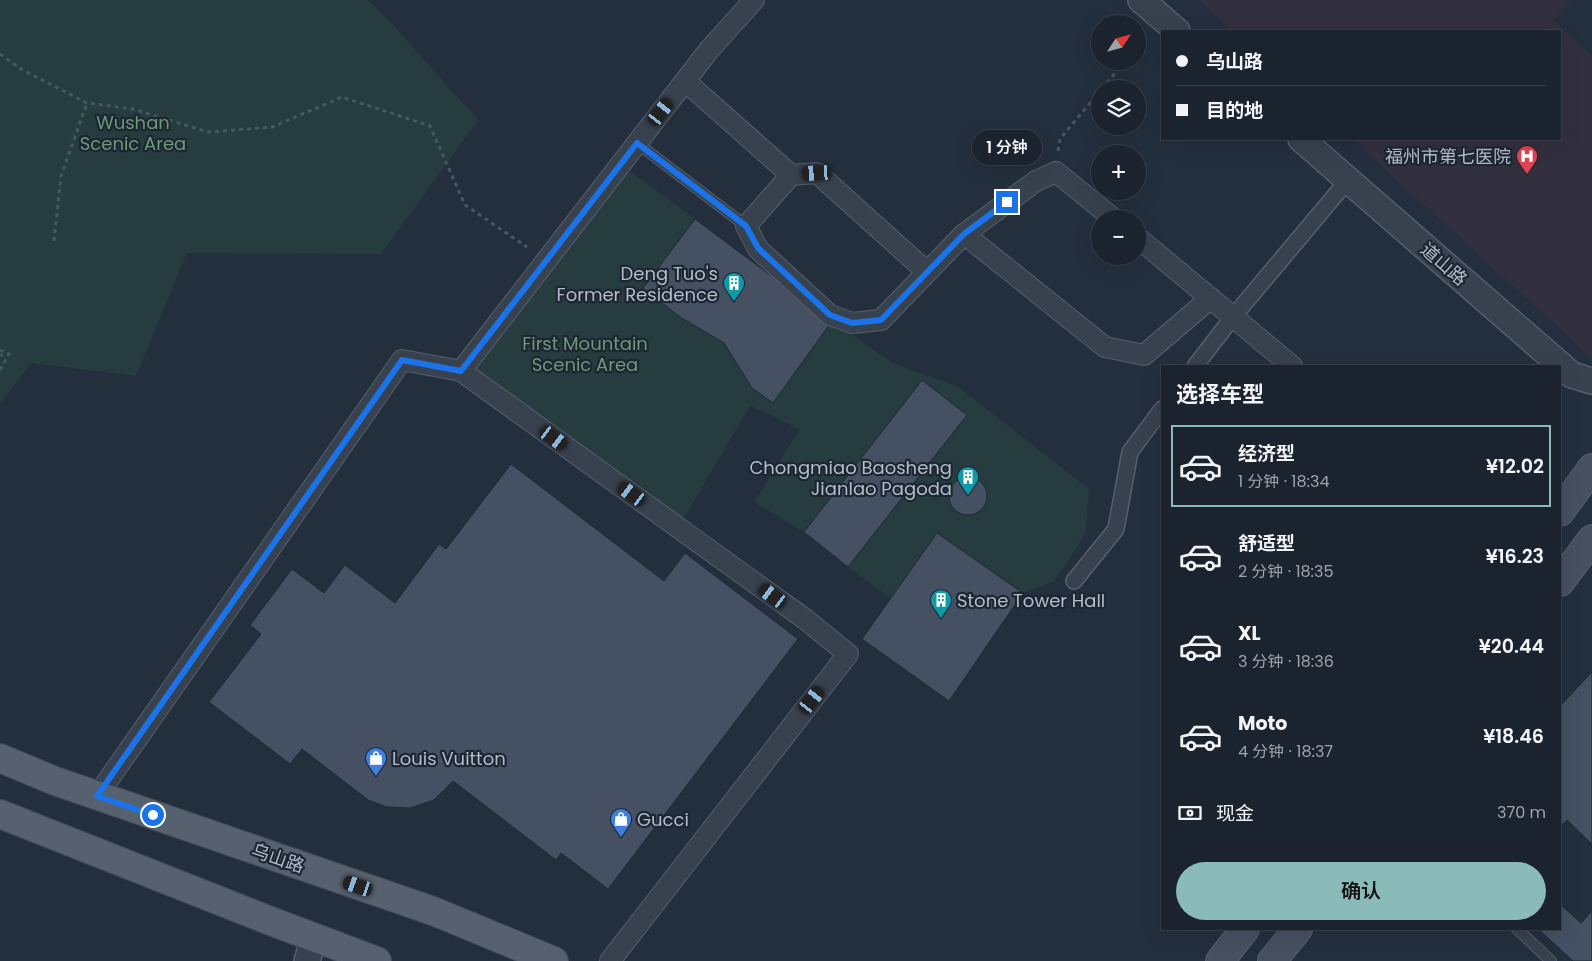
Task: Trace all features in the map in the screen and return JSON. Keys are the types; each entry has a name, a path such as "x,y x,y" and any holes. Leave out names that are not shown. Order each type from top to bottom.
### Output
{"main road":[{"path":"1561,511 1592,468"},
{"path":"1561,581 1592,539"},
{"name":"乌山路","path":"0,758 97,796 433,912 554,961"},
{"path":"0,814 310,949 377,961"},
{"path":"1220,961 1244,930"},
{"path":"1272,961 1297,930"}],"street":[{"path":"461,371 709,50 754,0"},
{"path":"1140,0 1176,30"},
{"path":"685,81 791,175"},
{"name":"道山路","path":"1302,140 1561,365"},
{"path":"927,272 817,173 791,175 746,226 758,248 830,315 852,323 881,320 964,234 1036,181 1056,172 1103,210"},
{"path":"1196,365 1233,317 1348,180"},
{"path":"964,234 1106,347 1144,355 1211,298"},
{"path":"1146,245 1291,365"},
{"path":"97,796 402,360 461,371 805,620 848,654 610,961"},
{"name":"道山路","path":"1561,365 1572,375 1592,381"},
{"path":"1074,581 1116,529 1130,452 1161,410"}],"lane":[{"path":"637,143 746,226"},
{"path":"1518,930 1551,961"}],"path":[{"path":"0,54 21,69 87,103 133,109 208,132 272,127 342,97 430,126 465,206 546,260"},
{"path":"1109,80 1118,70"},
{"path":"1056,172 1060,139 1091,102"},
{"path":"54,241 61,176 87,103"},
{"path":"0,350 9,354"},
{"path":"0,355 9,354"},
{"path":"0,370 9,354"}],"shaded area":[{"name":"福州市第七医院","path":"1198,0 1571,0 1553,20 1592,57 1592,358 1353,140 1561,140 1561,30 1232,30"}],"green space":[{"name":"Wushan Scenic Area","path":"0,0 367,0 385,16 478,120 381,254 187,253 136,376 31,363 0,404"},
{"name":"First Mountain Scenic Area","path":"620,164 695,219 644,288 724,343 752,388 773,403 832,321 894,364 957,386 1089,489 1086,533 1055,581 1023,593 937,533 891,598 848,567 967,415 922,381 804,532 754,502 799,430 769,414 750,406 678,528 461,371"}],"building":[{"name":"Deng Tuo's Former Residence","path":"695,219 832,321 773,403 752,388 724,343 680,317 643,288"},
{"path":"922,380 967,415 848,567 804,532"},
{"path":"511,464 664,581 685,553 798,639 608,889 561,853 556,860 453,781 434,800 410,808 387,807 368,800 302,749 290,764 209,702 261,634 250,625 292,569 324,593 345,565 395,603 439,544 446,549"},
{"name":"Chongmiao Baosheng Jianlao Pagoda","path":"968,477 982,482 987,496 982,510 968,515 954,510 949,496 954,482"},
{"name":"Stone Tower Hall","path":"937,533 1023,593 949,701 862,639"},
{"path":"1592,672 1592,844 1567,820 1561,826 1561,705"},
{"path":"1561,905 1581,923 1592,911 1592,961 1573,961 1539,930 1561,930"}],"place":[{"name":"福州市第七医院","path":"1527,175"},
{"name":"Deng Tuo's Former Residence","path":"734,302"},
{"name":"Chongmiao Baosheng Jianlao Pagoda","path":"968,496"},
{"name":"Stone Tower Hall","path":"941,619"},
{"name":"Louis Vuitton","path":"376,777"},
{"name":"Gucci","path":"621,838"}],"route":[{"path":"153,815 97,796 402,360 461,371 637,143 746,226 758,248 830,315 852,323 881,320 964,234 1007,202"}]}
